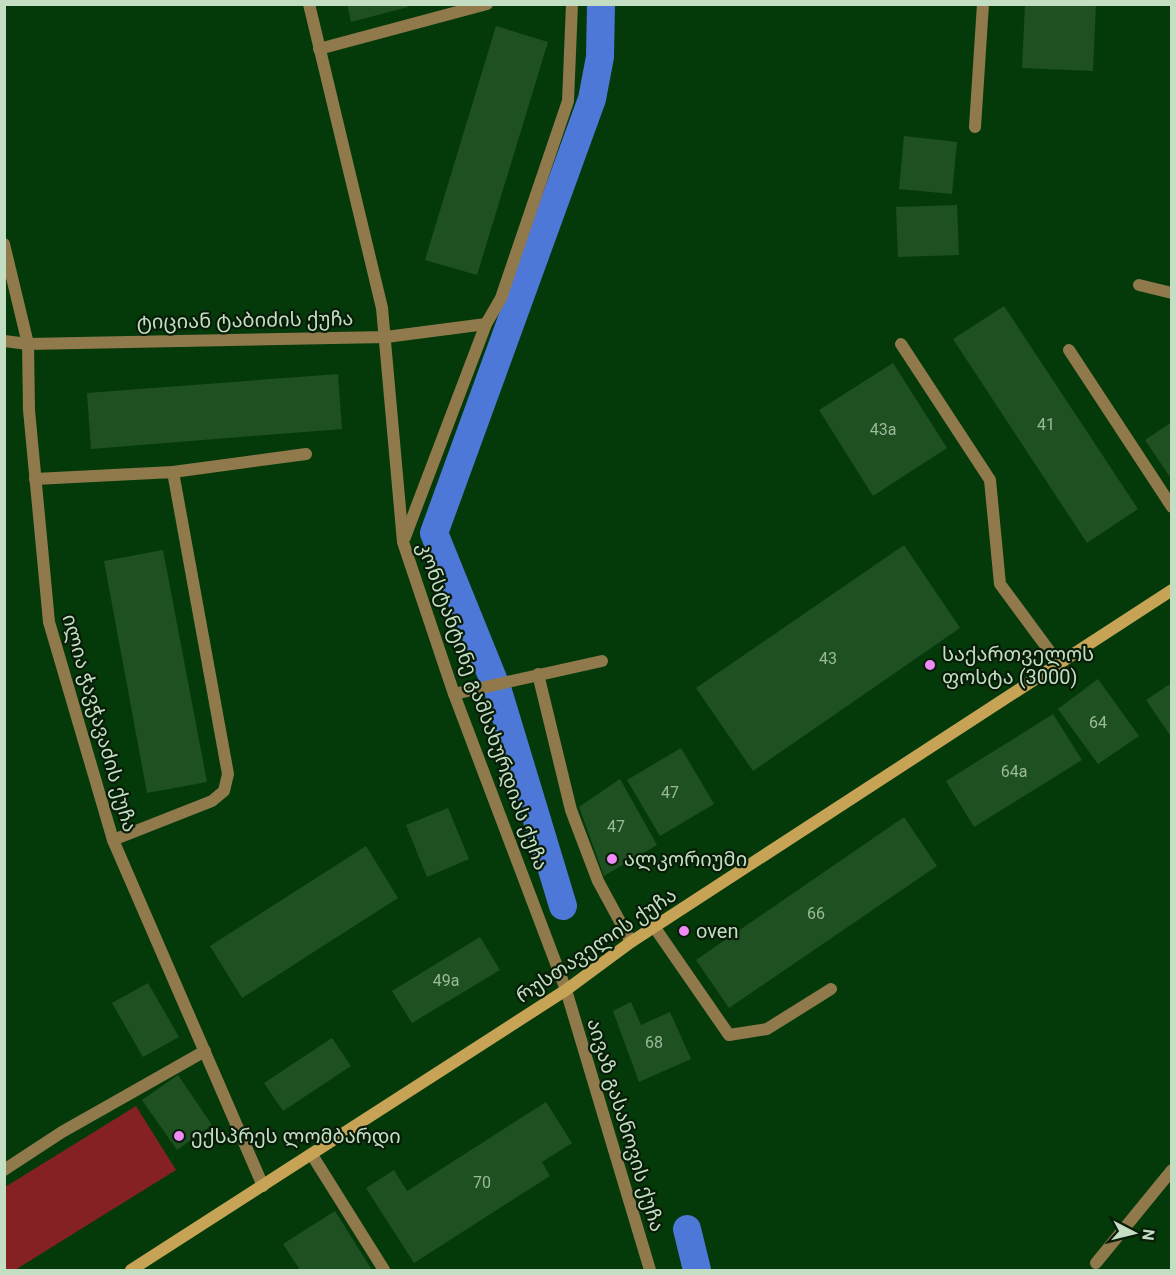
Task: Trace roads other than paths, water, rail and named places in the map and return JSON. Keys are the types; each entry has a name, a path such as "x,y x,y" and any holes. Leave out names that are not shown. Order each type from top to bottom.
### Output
{"main road":[{"name":"რუსთაველის ქუჩა","path":"131,1270 566,990 631,942 1172,590"}],"street":[{"name":"კონსტანტინე გამსახურდიას ქუჩა","path":"309,4 382,308 404,542 454,694 566,990"},
{"path":"319,49 453,9 487,4"},
{"path":"404,542 486,324 501,298 568,101 572,4"},
{"path":"975,127 983,4"},
{"name":"ილია ჭავჭავაძის ქუჩა","path":"4,244 28,344 29,410 48,622 113,840 263,1186"},
{"path":"1139,285 1172,293"},
{"name":"ტიციან ტაბიძის ქუჩა","path":"4,341 28,344 386,337 486,324"},
{"path":"901,344 990,480 1000,584 1059,663"},
{"path":"1069,350 1172,507"},
{"path":"35,479 173,472 306,454"},
{"path":"113,840 212,801 224,790 228,774 173,472"},
{"path":"454,694 516,678 602,661"},
{"path":"538,674 571,810 598,881 631,942"},
{"path":"655,927 729,1035 766,1029 831,989"},
{"name":"აივაზ გასანოვის ქუჩა","path":"566,990 650,1270"},
{"path":"4,1170 62,1132 205,1051"},
{"path":"312,1155 384,1270"},
{"path":"1096,1263 1172,1170"}],"waterway":[{"path":"563,906 498,691 434,533 592,99 600,57 601,4"},
{"path":"687,1229 697,1270"}],"place":[{"name":"საქართველოს ფოსტა (3000)","path":"930,665"},
{"name":"ალკორიუმი","path":"612,859"},
{"name":"oven","path":"684,931"},
{"name":"ექსპრეს ლომბარდი","path":"179,1136"}]}
